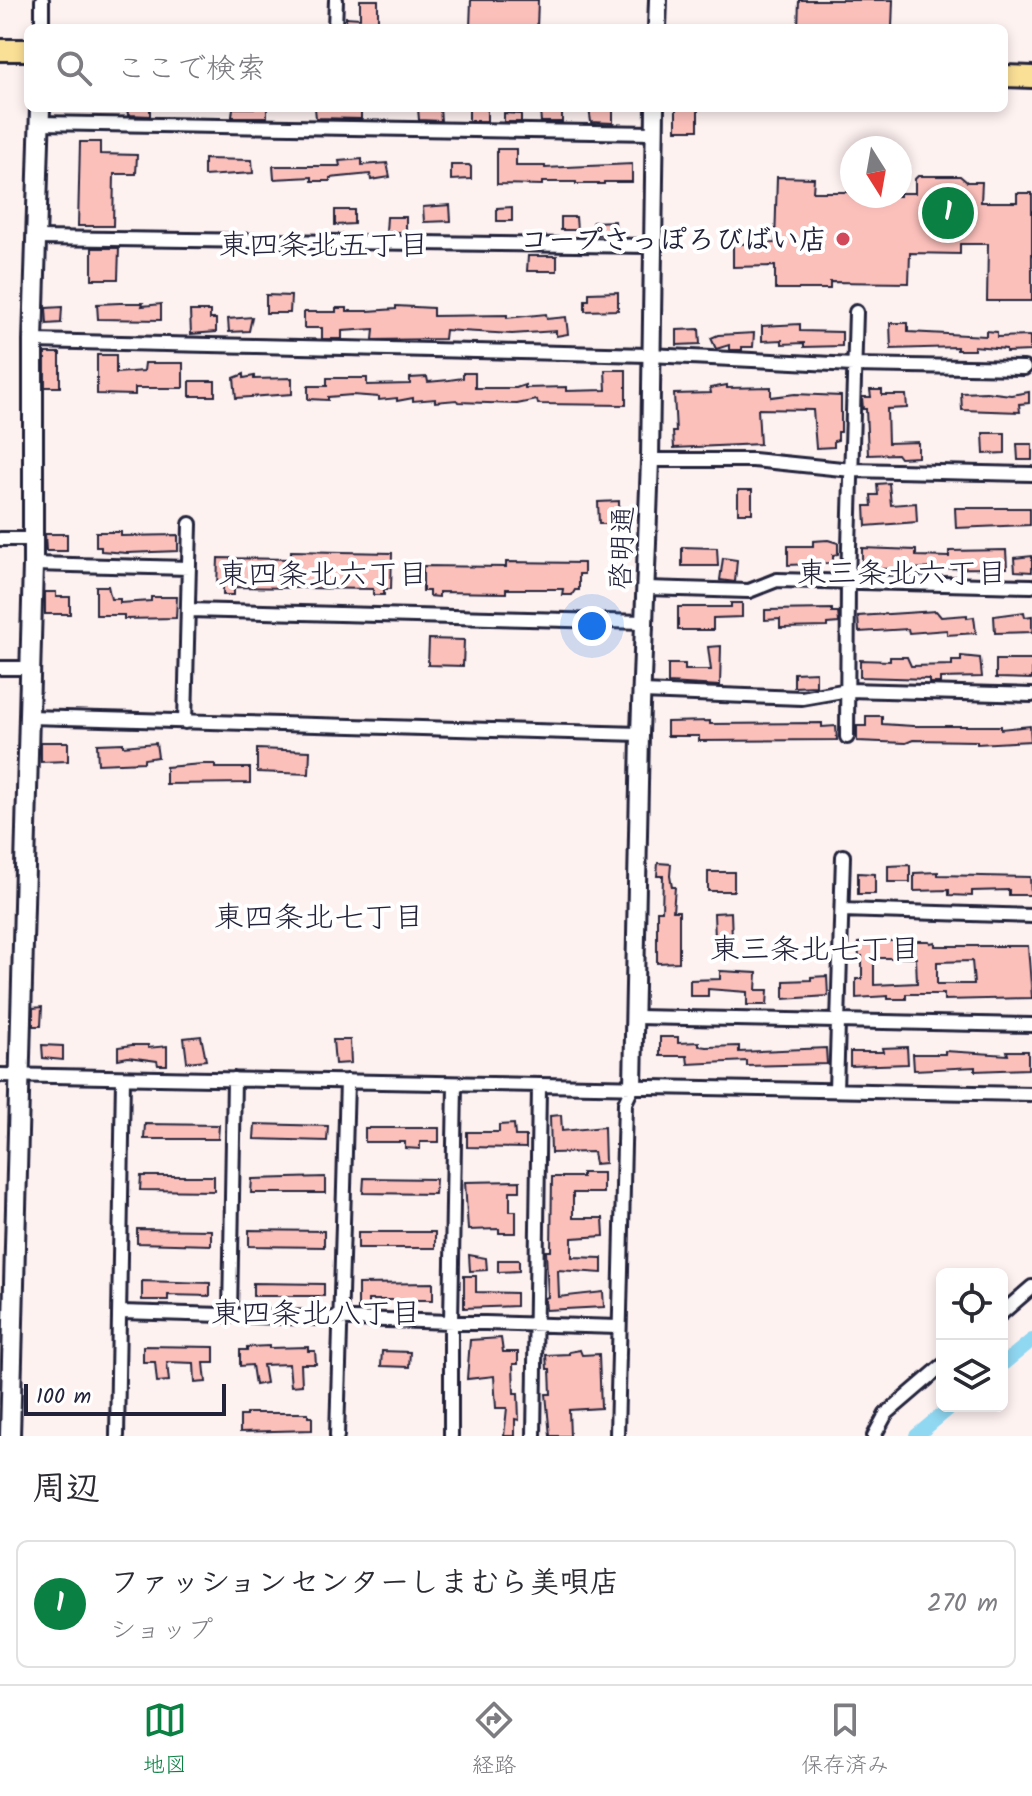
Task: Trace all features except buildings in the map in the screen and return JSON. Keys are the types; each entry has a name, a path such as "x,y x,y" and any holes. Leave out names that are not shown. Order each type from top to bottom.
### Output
{"main road":[{"path":"0,50 24,50"},
{"path":"1008,76 1032,77"},
{"path":"10,1436 33,564 33,341 40,115"}],"street":[{"path":"42,0 42,24"},
{"path":"335,24 336,0"},
{"path":"657,24 658,0"},
{"name":"啓明通","path":"633,1086 640,734 650,460 649,355 655,112"},
{"path":"40,115 654,133"},
{"path":"36,238 651,246"},
{"path":"847,737 856,312"},
{"path":"33,341 649,355 853,365 1024,368"},
{"path":"650,460 753,460 852,470 1032,474"},
{"path":"185,722 190,524"},
{"path":"0,539 31,539"},
{"path":"33,564 189,568"},
{"path":"646,588 749,591 777,580 1032,586"},
{"path":"188,610 645,622"},
{"path":"0,668 30,668"},
{"path":"642,692 802,698 848,690 1032,695"},
{"path":"29,717 640,734"},
{"path":"836,1090 843,856"},
{"path":"842,910 1032,916"},
{"path":"636,1017 1032,1025"},
{"path":"0,1075 1032,1094"},
{"path":"117,1436 123,1078"},
{"path":"230,1315 234,1079"},
{"path":"337,1436 347,1081"},
{"path":"451,1436 455,1084"},
{"path":"617,1436 625,1103 633,1086"},
{"path":"534,1436 539,1087"},
{"path":"1008,1308 1032,1287"},
{"path":"121,1312 618,1327"},
{"path":"874,1436 886,1414 936,1371"}],"waterway":[{"path":"1008,1360 1032,1340"},
{"path":"916,1436 945,1412"}],"place":[{"name":"ファッションセンターしまむら美唄店","path":"948,213"},
{"name":"コープさっぽろびばい店","path":"843,239"}],"district":[{"name":"東四条北五丁目","path":"324,245"},
{"name":"東三条北六丁目","path":"902,573"},
{"name":"東四条北六丁目","path":"323,574"},
{"name":"東四条北七丁目","path":"319,917"},
{"name":"東三条北七丁目","path":"815,949"},
{"name":"東四条北八丁目","path":"316,1313"}]}
